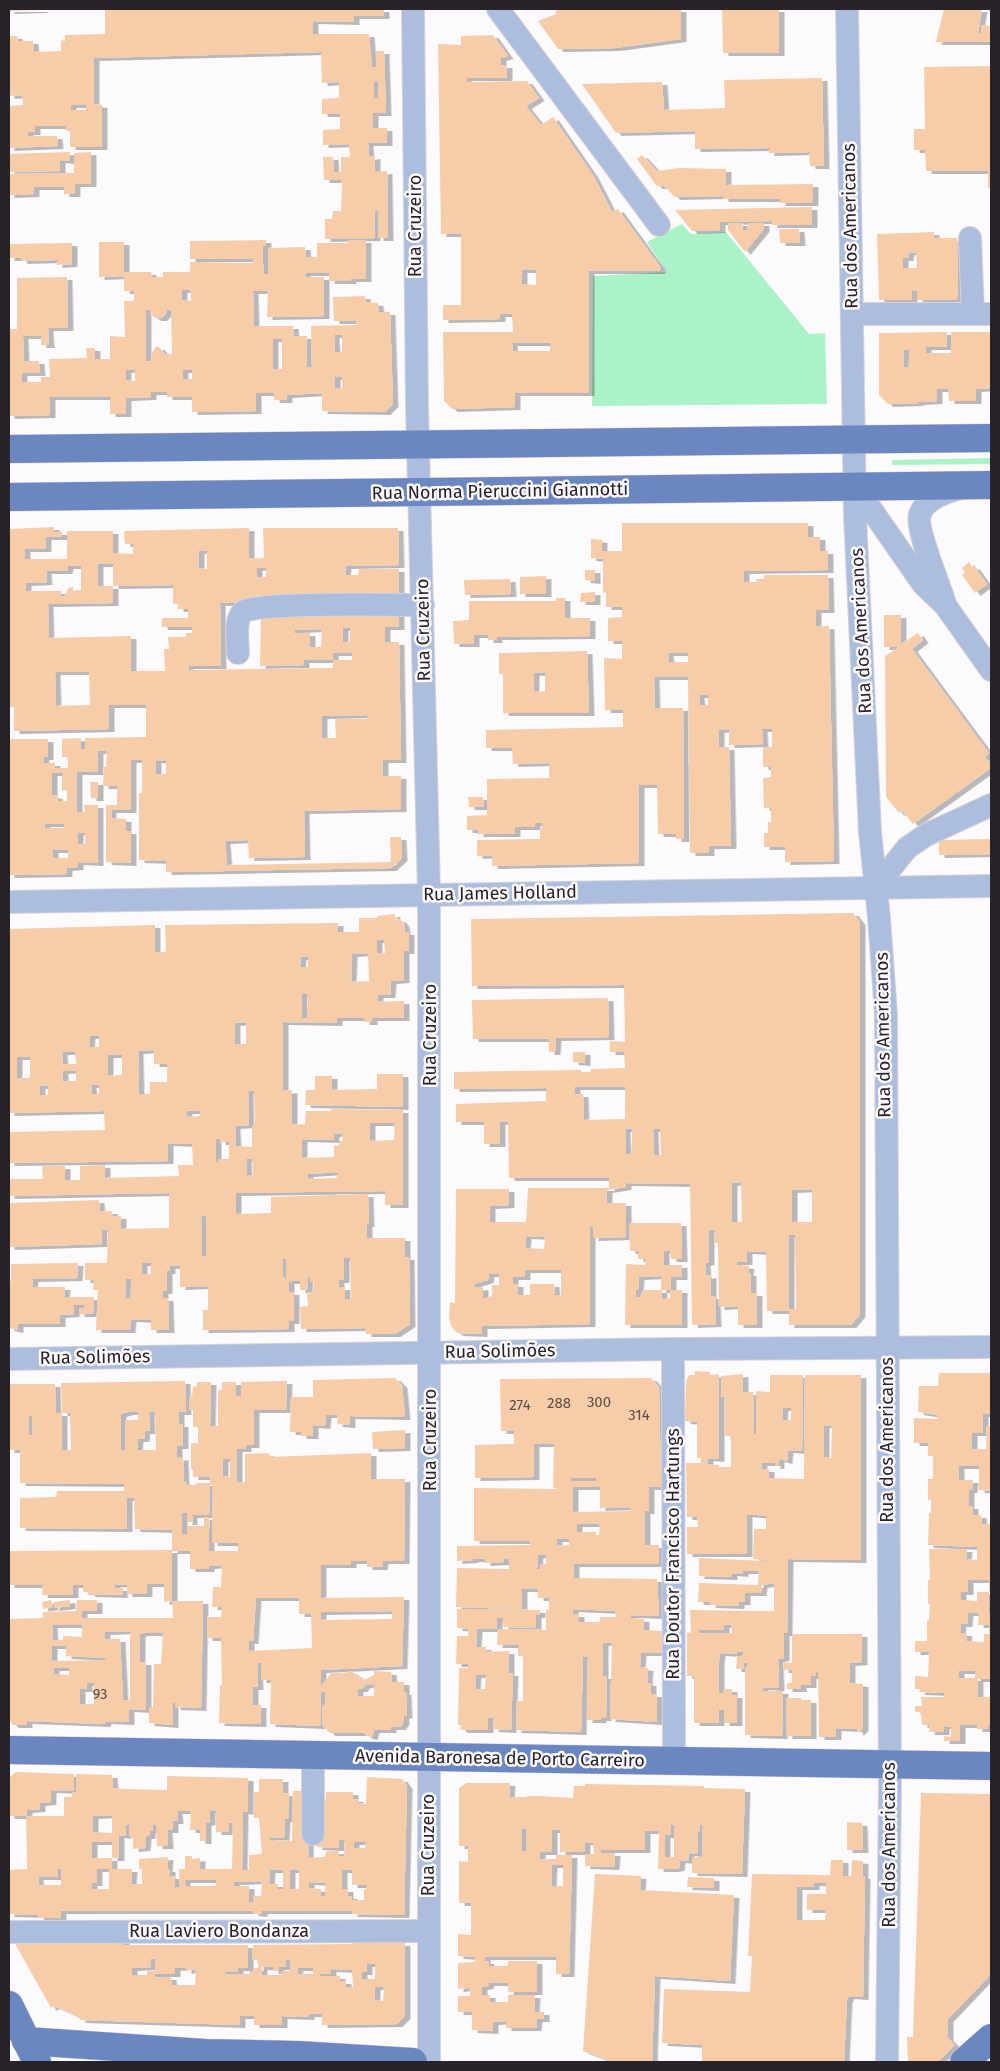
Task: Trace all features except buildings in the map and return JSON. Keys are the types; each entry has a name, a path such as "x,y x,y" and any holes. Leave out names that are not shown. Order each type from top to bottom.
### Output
{"main road":[{"path":"9,449 991,438"},
{"name":"Rua Norma Pieruccini Giannotti","path":"9,497 982,485"},
{"name":"Avenida Baronesa de Porto Carreiro","path":"9,1750 991,1766"},
{"path":"9,2006 31,2052 298,2055 413,2062"},
{"path":"964,2062 991,2038"}],"street":[{"name":"Rua Cruzeiro","path":"413,9 418,445 429,894 429,2062"},
{"path":"498,9 659,225"},
{"name":"Rua dos Americanos","path":"847,9 855,486 868,792 886,1015 890,1764 886,2062"},
{"path":"852,314 982,314 970,238"},
{"path":"945,605 924,543 919,515 936,498 950,490 982,485"},
{"path":"855,486 923,584 984,645 991,670"},
{"path":"238,653 239,619 242,612 247,609 280,606 423,605"},
{"path":"875,888 907,848 926,834 991,805"},
{"name":"Rua James Holland","path":"9,902 991,886"},
{"name":"Rua Solimões","path":"9,1359 673,1349 991,1347"},
{"name":"Rua Doutor Francisco Hartungs","path":"673,1349 674,1760"},
{"path":"313,1834 314,1755"},
{"name":"Rua Laviero Bondanza","path":"9,1932 429,1931"}],"green space":[{"path":"682,224 691,234 726,232 809,334 825,333 827,404 592,406 593,276 667,272 647,242"},
{"path":"991,458 991,464 892,465 892,460"}]}
